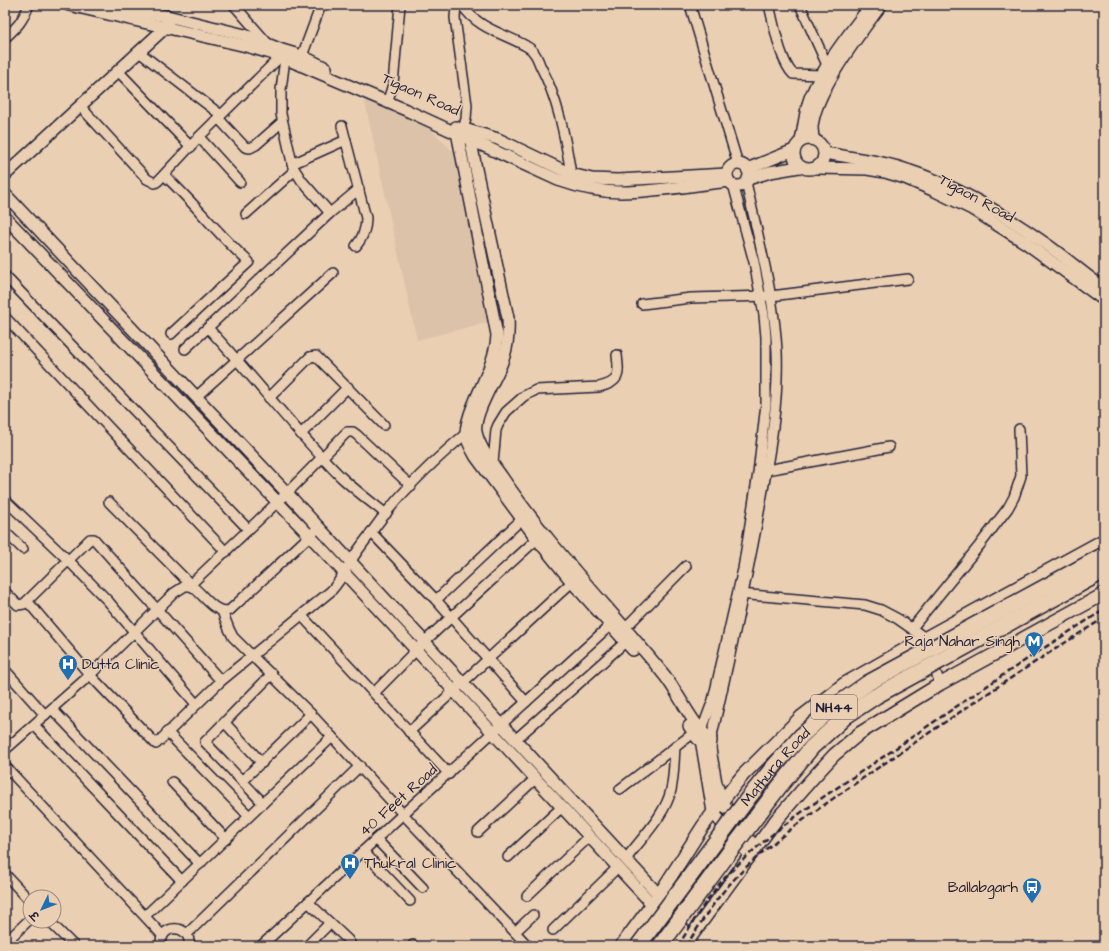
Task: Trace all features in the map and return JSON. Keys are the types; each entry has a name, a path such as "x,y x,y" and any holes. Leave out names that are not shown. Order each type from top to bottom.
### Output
{"highway":[{"name":"Mathura Road","path":"631,945 775,764 831,709 868,683 1104,555"},
{"name":"Mathura Road","path":"660,946 779,787 812,747 846,716 889,689 1104,571"}],"main road":[{"path":"631,945 652,904 713,812 743,775 801,717 844,684 924,638 1104,540"},
{"path":"685,945 776,820 834,755 860,733 940,684 1104,594"},
{"path":"679,864 692,878 708,891 721,896"},
{"path":"659,895 684,931 685,945"},
{"path":"652,904 685,945"}],"street":[{"path":"5,38 24,19 29,5"},
{"name":"Tigaon Road","path":"69,5 277,53 302,56 466,134 488,147 558,180 579,187 602,191 642,192 730,180"},
{"name":"Tigaon Road","path":"107,5 131,7 245,35 277,53"},
{"path":"234,5 277,53 406,110 466,134"},
{"path":"302,56 321,5"},
{"path":"389,97 393,84 400,5"},
{"path":"456,5 455,18 467,105 466,134 497,335 494,356 470,413 466,434 468,442 476,457 537,539 572,582 627,636 664,687 697,738 703,740"},
{"path":"462,5 472,17 484,27 526,45 535,54 548,80 557,105 566,143 571,174"},
{"path":"690,5 744,173 774,312 777,352 777,380 773,433 767,470 740,594 703,740 713,812 731,835 753,852"},
{"path":"769,5 788,69 793,74 824,70"},
{"path":"800,5 824,70"},
{"path":"802,141 810,100 824,70 871,5"},
{"path":"813,139 812,128 821,97 859,35 881,5"},
{"path":"5,175 166,27 171,17"},
{"path":"139,52 220,117 245,147 250,148 256,145 282,122"},
{"path":"80,106 147,179 155,183 220,117 277,53"},
{"path":"277,53 281,90 282,122 293,168 302,181 330,213"},
{"path":"118,71 190,147"},
{"path":"342,126 366,218 366,225 362,239 356,246"},
{"path":"466,134 508,318 509,330 506,352 478,416 475,426 476,434 492,463 526,511 614,622"},
{"name":"Tigaon Road","path":"466,134 498,140 571,174 592,179 730,180"},
{"path":"199,138 240,182"},
{"path":"740,594 766,404 766,337 754,262 730,180 731,166 744,173 770,172 800,167 811,170 817,168 824,159 825,153 819,142 813,139 807,139 797,145 794,150 794,156 800,167"},
{"path":"246,214 293,168 346,140"},
{"path":"730,180 740,185 744,173 794,150"},
{"name":"Tigaon Road","path":"825,153 891,165 911,171 948,186 1003,215 1028,238 1104,300"},
{"name":"Tigaon Road","path":"817,168 867,169 885,172 905,178 972,209 1028,238 1104,288"},
{"path":"164,175 180,190 217,232 249,262 171,334"},
{"path":"185,349 330,213 359,189"},
{"path":"5,194 319,527 659,895"},
{"path":"5,217 345,573 652,904"},
{"path":"196,397 333,273"},
{"path":"5,276 248,529"},
{"path":"642,304 692,298 760,295 771,296 908,279"},
{"path":"5,317 226,552"},
{"path":"208,328 237,359 269,398 322,457 348,484 386,514"},
{"path":"492,463 498,425 506,412 524,396 536,390 599,387 607,385 614,381 619,373 617,355"},
{"path":"269,398 310,358 314,356 318,357 384,425"},
{"path":"301,434 348,387"},
{"path":"28,602 90,675 156,744 221,681 331,591 341,580 371,532 386,514 435,461 475,426"},
{"path":"912,628 979,546 1008,508 1014,497 1021,476 1020,429"},
{"path":"5,750 90,675 180,588 192,585 248,529 278,502 347,432 353,432 411,486"},
{"path":"767,470 889,447"},
{"path":"5,500 68,560 108,601 196,704"},
{"path":"109,502 192,585 216,608 222,611 230,610 319,527"},
{"path":"436,600 522,519"},
{"path":"5,532 23,549"},
{"path":"371,532 489,658 526,702"},
{"path":"5,592 18,605 28,602 68,560 90,539 94,539 221,681"},
{"path":"374,693 451,617 537,539"},
{"path":"516,740 627,636 686,566"},
{"path":"409,732 572,582"},
{"path":"740,594 865,605 881,610 912,628 924,638 940,684"},
{"path":"222,611 234,637 311,714 528,946"},
{"path":"302,616 449,774"},
{"name":"40 Feet Road","path":"261,946 403,814 449,774 501,724 614,622"},
{"path":"5,670 200,864"},
{"path":"263,803 205,742 272,674"},
{"path":"242,781 311,714"},
{"path":"225,723 262,763"},
{"path":"34,725 182,881"},
{"path":"167,732 249,816"},
{"path":"145,916 332,737"},
{"path":"620,789 676,746 683,742 703,740"},
{"path":"703,740 722,802 753,852"},
{"path":"626,859 664,808 671,789 676,746"},
{"path":"5,766 145,916 161,943 170,930 174,928 187,934 189,946"},
{"path":"187,934 360,766"},
{"path":"478,832 535,779"},
{"path":"172,782 226,839"},
{"path":"508,857 562,807"},
{"path":"527,896 589,837"},
{"path":"376,839 423,888"},
{"path":"363,851 410,901"},
{"path":"553,930 618,868"},
{"path":"5,874 22,892"},
{"path":"308,902 351,946"},
{"path":"515,932 533,914"},
{"path":"307,946 330,923"},
{"path":"5,943 22,927"},
{"path":"58,929 74,946"}],"shaded area":[{"path":"364,98 407,113 435,133 456,155 493,321 417,340"}],"railway":[{"path":"678,946 704,905 722,881 739,863 777,831 818,801 991,683 1104,610"},
{"path":"686,946 711,908 728,886 763,852 801,821 1020,672 1104,618"}],"place":[{"name":"Raja Nahar Singh","path":"1034,658"},
{"name":"Dutta Clinic","path":"68,681"},
{"name":"Thukral Clinic","path":"350,880"},
{"name":"Ballabgarh","path":"1032,904"}]}
